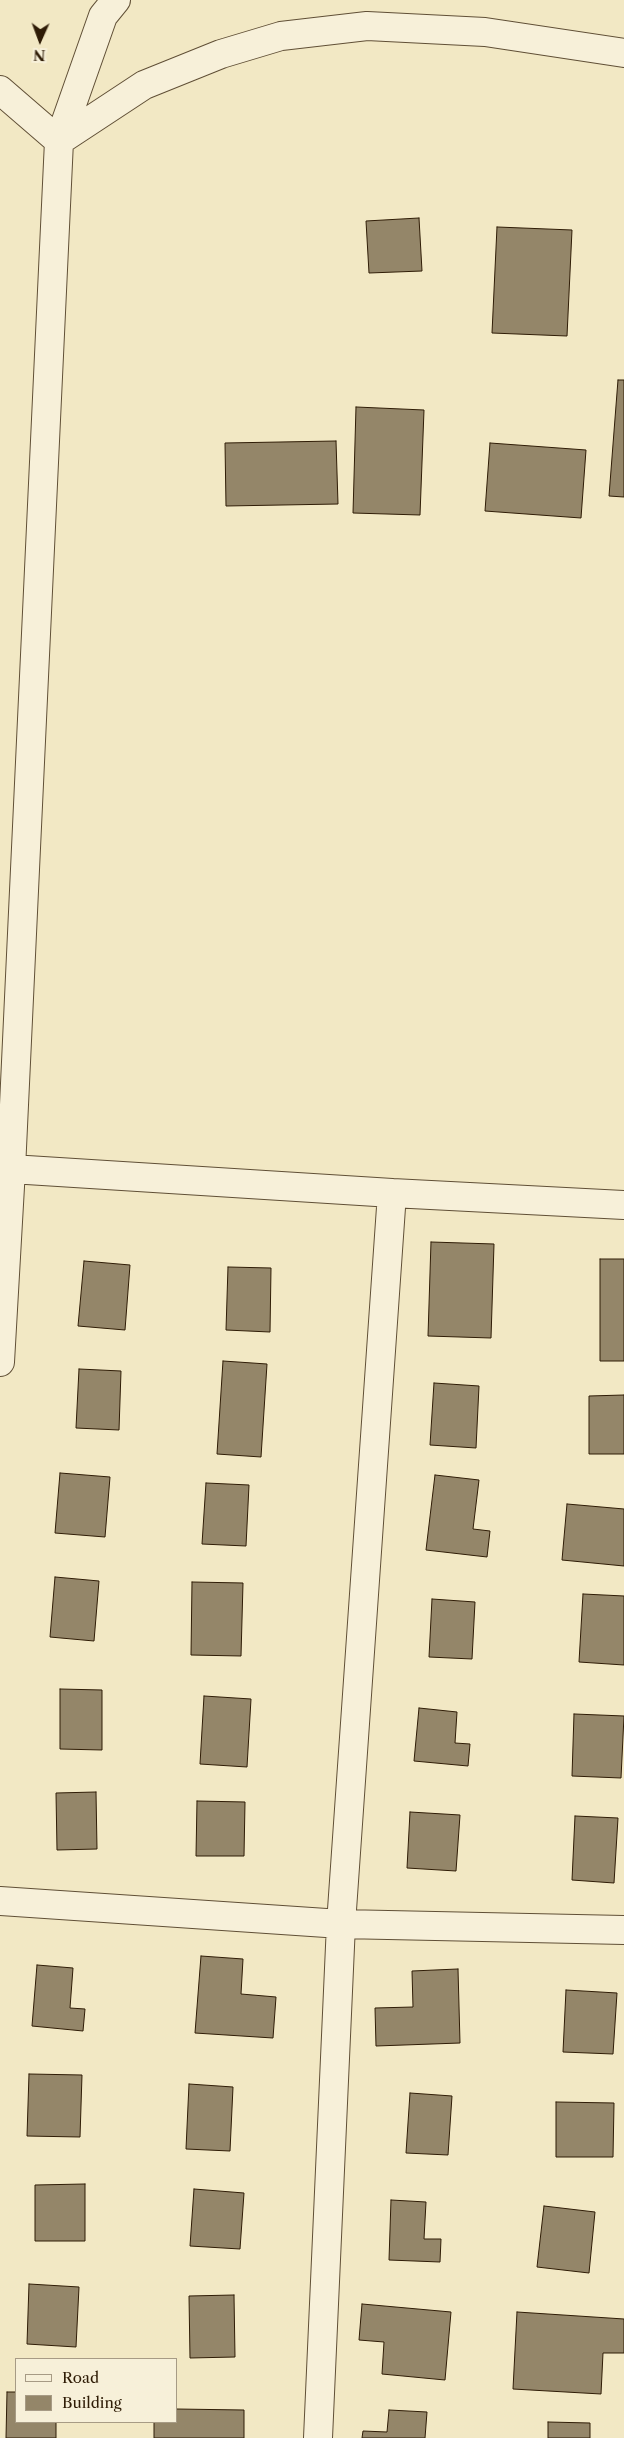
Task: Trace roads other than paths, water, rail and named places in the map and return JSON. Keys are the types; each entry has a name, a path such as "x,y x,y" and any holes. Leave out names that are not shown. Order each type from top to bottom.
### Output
{"street":[{"path":"0,1362 5,1168 59,141 103,16 116,0"},
{"path":"59,141 144,85 221,54 281,36 367,26 485,32 624,53"},
{"path":"0,90 59,141"},
{"path":"5,1168 392,1193 624,1205"},
{"path":"318,2438 341,1924 392,1193"},
{"path":"0,1901 341,1924 624,1930"}]}
